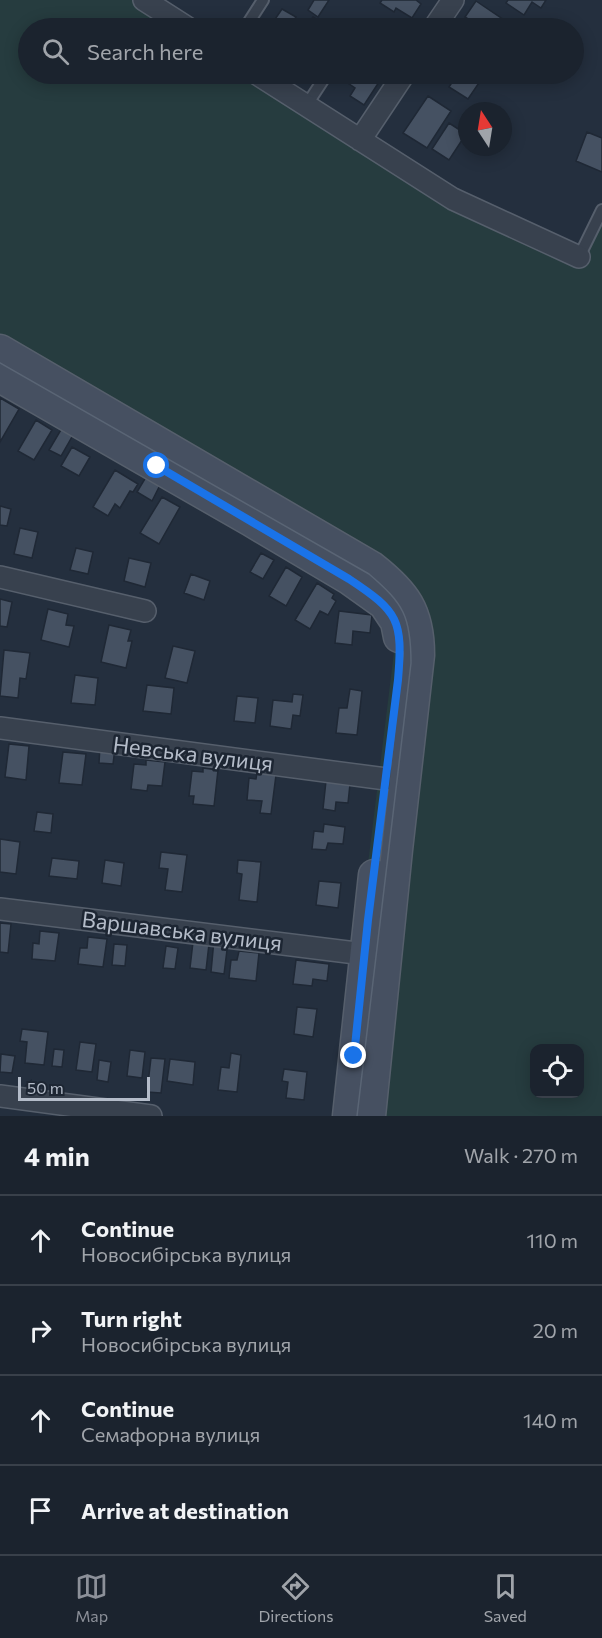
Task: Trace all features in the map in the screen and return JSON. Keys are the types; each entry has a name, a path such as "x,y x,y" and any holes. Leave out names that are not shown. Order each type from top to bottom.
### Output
{"main road":[{"path":"0,350 372,567 394,584 416,619 419,637 407,680 386,779 364,954 348,1116"},
{"path":"0,376 251,520 378,598 390,612 399,632 400,649 407,680 370,1116"}],"street":[{"path":"441,18 453,0"},
{"path":"146,1 172,18"},
{"path":"272,84 453,199 579,257"},
{"path":"360,140 397,84"},
{"path":"0,577 145,611"},
{"name":"Невська вулиця","path":"0,728 386,779"},
{"name":"Варшавська вулиця","path":"0,909 364,954"},
{"path":"0,1096 151,1116"}],"lane":[{"path":"251,18 263,0"},
{"path":"306,106 320,84"},
{"path":"579,257 602,210"}],"green space":[{"path":"0,0 144,0 172,18 18,18 18,84 272,84 306,106 579,257 602,210 602,1116 337,1116 394,652 391,625 378,598 0,377"}],"building":[{"path":"314,0 329,0 318,17 308,10"},
{"path":"382,0 416,0 421,4 412,18 396,8 394,12 380,3"},
{"path":"508,0 546,0 541,8 532,2 524,15 506,3"},
{"path":"476,1 501,18 467,18 465,17"},
{"path":"282,9 296,17 295,18 276,18"},
{"path":"349,84 378,84 364,105 350,96 355,88"},
{"path":"451,84 478,84 468,99 449,87"},
{"path":"428,96 451,111 427,148 403,133"},
{"path":"449,123 458,129 458,146 449,160 432,149"},
{"path":"587,132 602,138 602,172 576,161"},
{"path":"0,398 19,409 0,442"},
{"path":"36,420 52,430 34,460 18,451"},
{"path":"62,428 73,435 61,456 49,450"},
{"path":"72,447 90,457 79,476 61,466"},
{"path":"115,470 138,484 133,492 130,491 120,508 115,504 108,516 93,507"},
{"path":"146,477 160,485 152,501 137,492"},
{"path":"162,497 180,507 159,544 140,533"},
{"path":"0,506 11,509 7,526 0,525"},
{"path":"20,528 38,532 32,558 14,554"},
{"path":"76,548 93,552 88,574 70,570"},
{"path":"261,553 274,560 263,579 250,572"},
{"path":"129,558 151,563 145,587 124,581"},
{"path":"286,567 302,577 286,606 269,596"},
{"path":"191,574 210,581 204,600 184,593"},
{"path":"317,583 334,594 332,598 336,601 328,615 320,611 310,629 295,620"},
{"path":"0,599 12,602 7,627 0,626"},
{"path":"48,609 68,614 66,625 74,626 69,647 41,640"},
{"path":"339,611 372,615 370,633 353,631 352,645 335,643"},
{"path":"109,625 131,630 128,641 132,641 126,668 101,662"},
{"path":"173,646 195,651 187,683 165,678"},
{"path":"4,650 30,653 26,679 20,678 18,698 0,696"},
{"path":"75,675 98,678 95,705 71,703"},
{"path":"147,685 174,688 171,714 143,711"},
{"path":"350,689 362,691 357,735 336,733 339,708 347,708"},
{"path":"293,694 303,695 300,716 293,715 291,729 270,726 273,700 292,702"},
{"path":"237,696 258,698 255,723 234,721"},
{"path":"9,744 29,746 26,780 5,777"},
{"path":"100,746 115,748 113,764 99,763"},
{"path":"63,752 86,754 82,785 59,783"},
{"path":"146,760 165,762 162,786 148,785 147,791 131,789 134,764 146,765"},
{"path":"203,768 218,770 214,806 193,804 194,796 189,796 192,771 203,772"},
{"path":"257,773 276,775 271,814 260,813 262,801 247,800 249,778 256,779"},
{"path":"326,781 350,784 348,803 336,802 335,811 323,809"},
{"path":"37,812 53,814 51,833 34,831"},
{"path":"324,824 345,827 343,844 328,843 326,850 312,849 314,831 323,832"},
{"path":"0,839 20,842 16,874 0,872"},
{"path":"161,852 187,855 182,892 165,890 168,869 159,868"},
{"path":"52,858 79,861 77,879 49,876"},
{"path":"105,860 124,863 121,886 102,883"},
{"path":"238,860 261,862 257,902 239,900 242,874 237,873"},
{"path":"319,881 341,883 338,908 316,905"},
{"path":"0,923 11,924 8,953 0,952"},
{"path":"40,931 59,933 55,961 32,959 33,943 39,944"},
{"path":"88,937 107,939 103,967 78,964 80,948 87,948"},
{"path":"214,940 228,942 224,974 211,972"},
{"path":"193,942 209,944 206,970 190,968"},
{"path":"114,944 127,945 125,966 112,965"},
{"path":"166,946 178,948 175,969 163,968"},
{"path":"239,951 259,953 256,981 229,978 231,960 237,960"},
{"path":"296,960 329,964 327,981 313,979 312,986 293,984"},
{"path":"297,1007 317,1009 313,1037 294,1034"},
{"path":"22,1029 48,1032 44,1065 25,1063 27,1042 20,1041"},
{"path":"80,1042 96,1044 92,1072 76,1070"},
{"path":"54,1049 64,1050 62,1067 52,1066"},
{"path":"130,1050 145,1052 142,1078 127,1076"},
{"path":"231,1053 241,1055 237,1092 218,1090 221,1067 229,1068"},
{"path":"1,1054 15,1056 12,1073 0,1072"},
{"path":"151,1058 165,1059 161,1093 147,1092"},
{"path":"170,1059 195,1062 193,1085 167,1081"},
{"path":"99,1060 111,1062 108,1082 97,1080"},
{"path":"284,1069 307,1072 304,1100 286,1098 288,1082 282,1081"}],"tram line":[{"path":"0,363 369,574 390,594 403,612 409,634 411,663 357,1116"}],"route":[{"path":"157,466 349,579 378,598 396,622 400,640 398,680 368,920 354,1056"}]}
